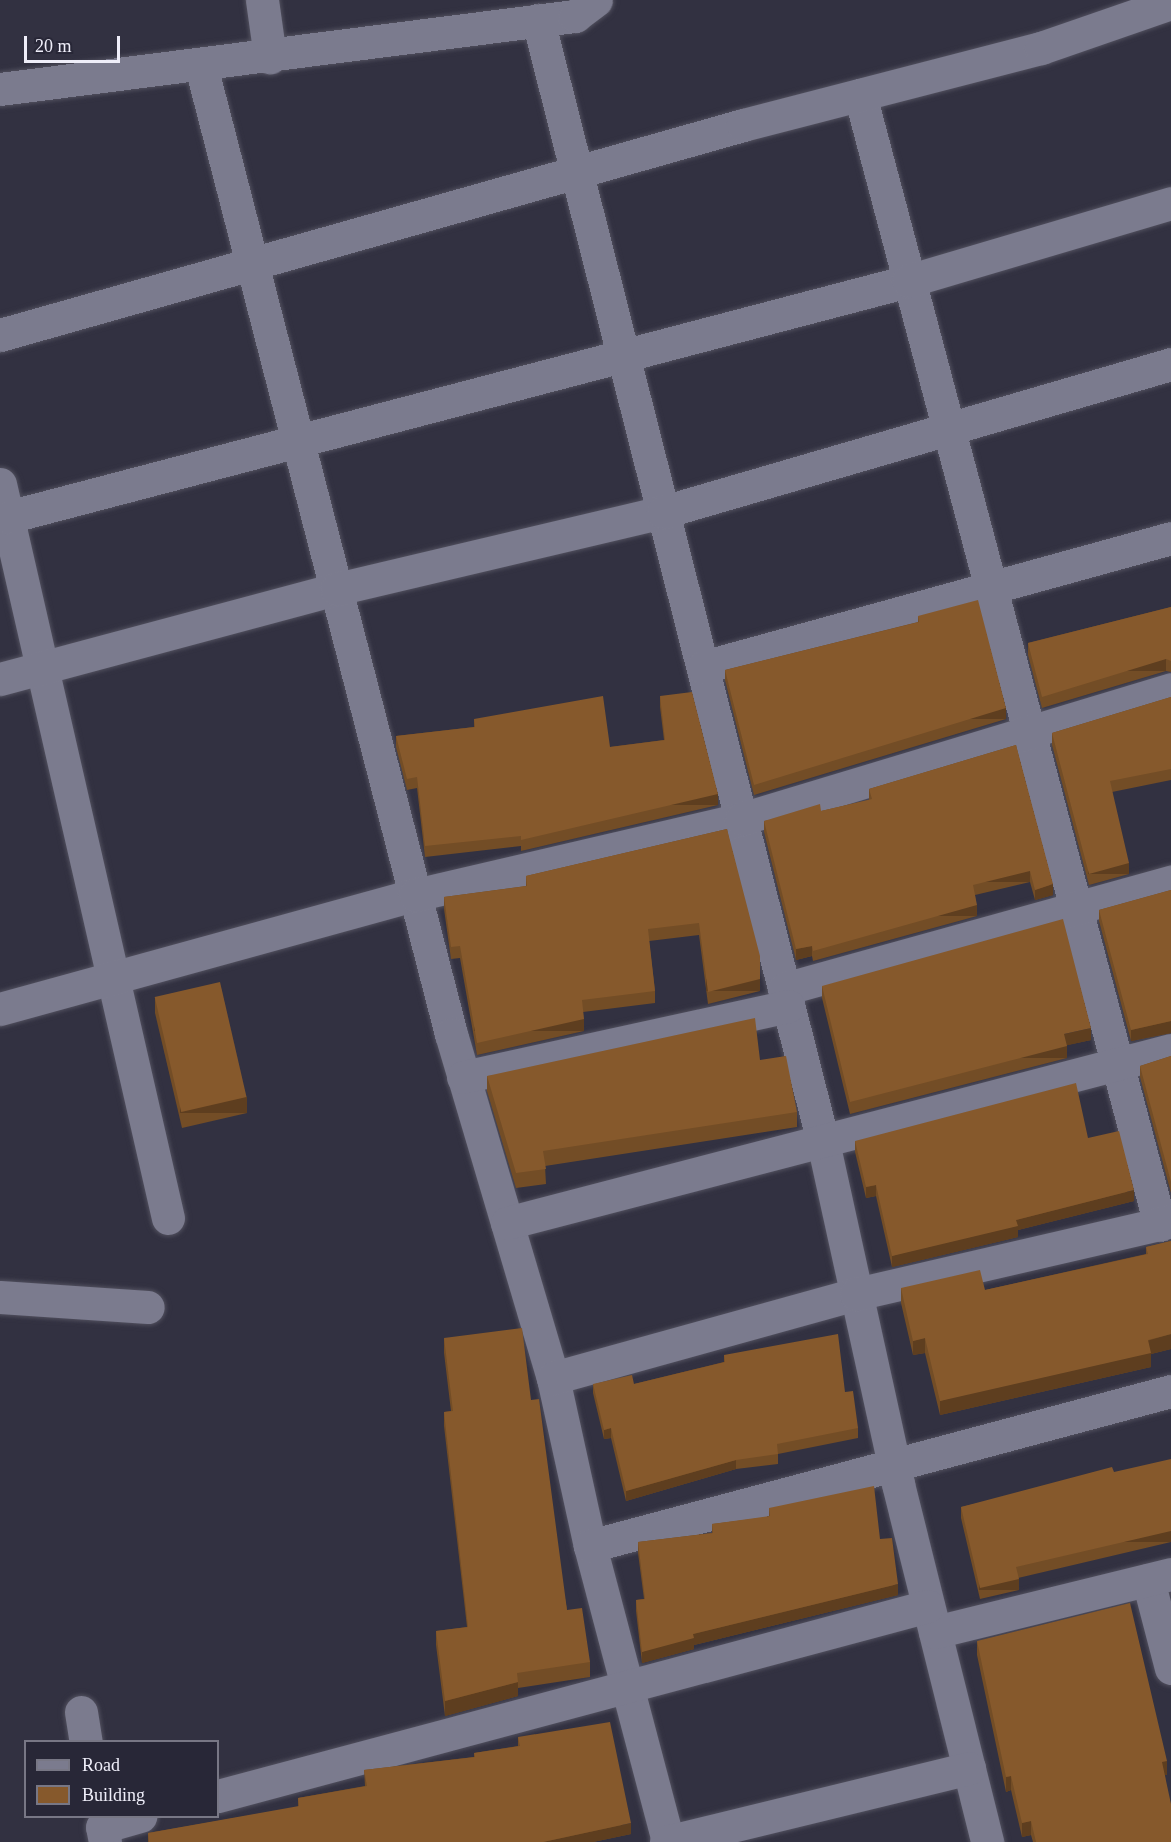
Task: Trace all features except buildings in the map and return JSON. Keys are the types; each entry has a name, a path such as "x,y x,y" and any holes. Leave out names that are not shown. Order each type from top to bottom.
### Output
{"street":[{"path":"262,0 270,57"},
{"path":"0,89 201,66 575,16 605,1"},
{"path":"0,335 577,172 1041,48 1171,3"},
{"path":"538,20 823,1142 894,1463 987,1842"},
{"path":"201,66 249,264 337,589 463,1077 553,1378 590,1546 667,1842 969,1768"},
{"path":"553,1378 856,1294 1165,1223 1115,1067 987,589 860,95"},
{"path":"8,517 298,444 623,352 908,281 1171,203"},
{"path":"0,679 337,589 663,512 1171,364"},
{"path":"0,484 116,978 168,1218"},
{"path":"703,667 1171,538"},
{"path":"0,1009 416,896 741,819 1171,689"},
{"path":"463,1077 786,997 1072,906 1171,882"},
{"path":"507,1223 1115,1067 1171,1050"},
{"path":"0,1297 148,1307"},
{"path":"590,1546 894,1463 1171,1391"},
{"path":"219,1796 626,1684 932,1619 1159,1577 1171,1668"},
{"path":"102,1828 134,1818"}]}
